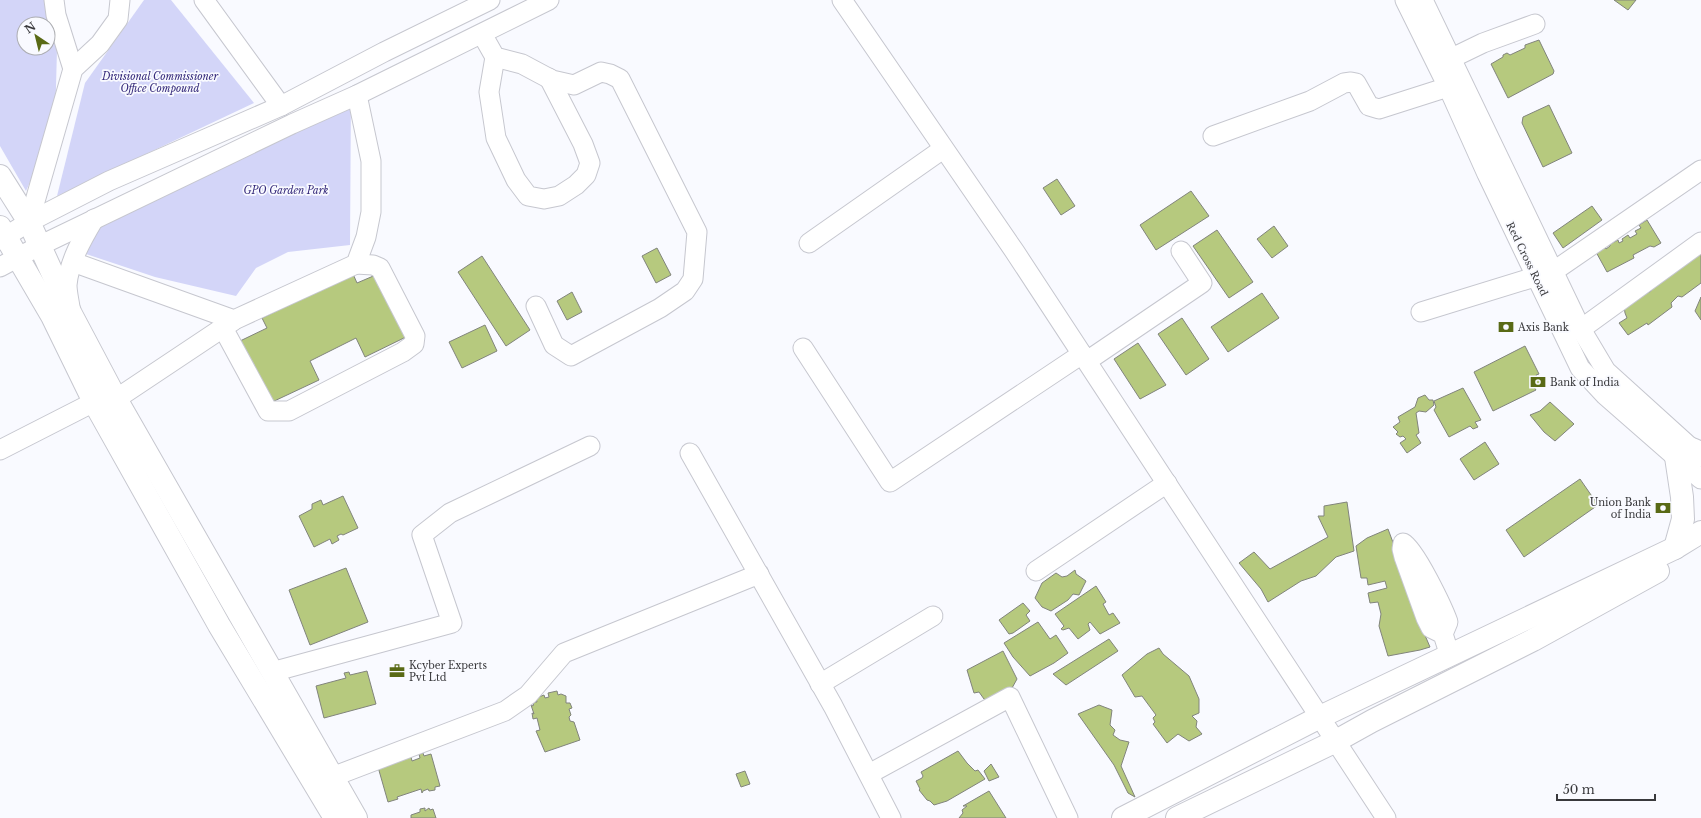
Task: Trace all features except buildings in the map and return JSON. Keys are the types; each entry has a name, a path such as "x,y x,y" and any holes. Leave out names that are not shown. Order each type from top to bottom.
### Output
{"main road":[{"path":"0,176 29,222 71,314 116,399 356,818"},
{"path":"2,235 9,263 52,316 94,402 219,624 335,818"},
{"path":"1675,548 1682,520 1682,497 1692,454"},
{"path":"1123,818 1320,717 1675,548 1700,545"},
{"path":"1178,818 1336,741 1372,721 1533,640 1700,545"},
{"path":"1522,621 1533,640"}],"street":[{"path":"54,0 56,15 73,69"},
{"path":"29,222 73,69 100,44 118,19 120,0"},
{"path":"204,0 281,106"},
{"path":"2,235 109,181 281,106 384,52 490,0"},
{"path":"9,263 39,246 94,219 292,124 357,95 549,0"},
{"path":"842,0 1015,252 1386,818"},
{"name":"Red Cross Road","path":"1423,11 1444,53 1487,174 1535,277 1580,368 1605,395 1692,454"},
{"path":"1444,53 1483,43 1535,24"},
{"path":"482,34 495,57 489,92 496,138 516,180 528,196 544,199 559,196 576,185 586,175 590,162 583,144 548,78"},
{"path":"495,57 522,64 548,78 574,85 601,72 610,74 620,79 696,232 693,279 685,291 660,308 571,356 554,345 536,306"},
{"path":"1213,136 1310,101 1344,83 1356,83 1369,106 1379,109 1455,83"},
{"name":"Red Cross Road","path":"1455,83 1554,271 1582,329 1606,371 1692,454 1701,479"},
{"path":"356,264 366,237 371,212 371,161 357,95"},
{"path":"809,242 943,149"},
{"path":"1421,312 1554,271 1701,170"},
{"path":"71,314 67,287 70,271 82,239 94,219"},
{"path":"1582,329 1701,242"},
{"path":"803,348 890,482 1202,283 1181,251"},
{"path":"0,450 94,402 116,399 228,324 356,264 373,265 380,268 415,336 414,344 404,352 289,411 268,411 228,324 73,262"},
{"path":"272,672 452,623 422,535 450,513 590,446"},
{"path":"690,453 820,684 891,818"},
{"path":"1036,571 1167,483"},
{"path":"332,777 505,711 528,695 564,653 758,574"},
{"path":"820,684 933,616"},
{"path":"1443,634 1450,656"},
{"path":"869,774 1010,697 1068,818"}],"green space":[{"path":"0,0 44,0 48,16 16,16 16,56 56,56 56,45 57,49 55,125 26,191 0,146"},
{"name":"Divisional Commissioner Office Compound","path":"144,0 171,0 254,103 57,196 85,83"},
{"name":"GPO Garden Park","path":"351,87 350,245 288,252 256,268 236,296 155,277 86,254 95,231 112,208"}],"place":[{"name":"Axis Bank","path":"1506,327"},
{"name":"Bank of India","path":"1538,382"},
{"name":"Union Bank of India","path":"1663,508"},
{"name":"Kcyber Experts Pvt Ltd","path":"397,671"}]}
